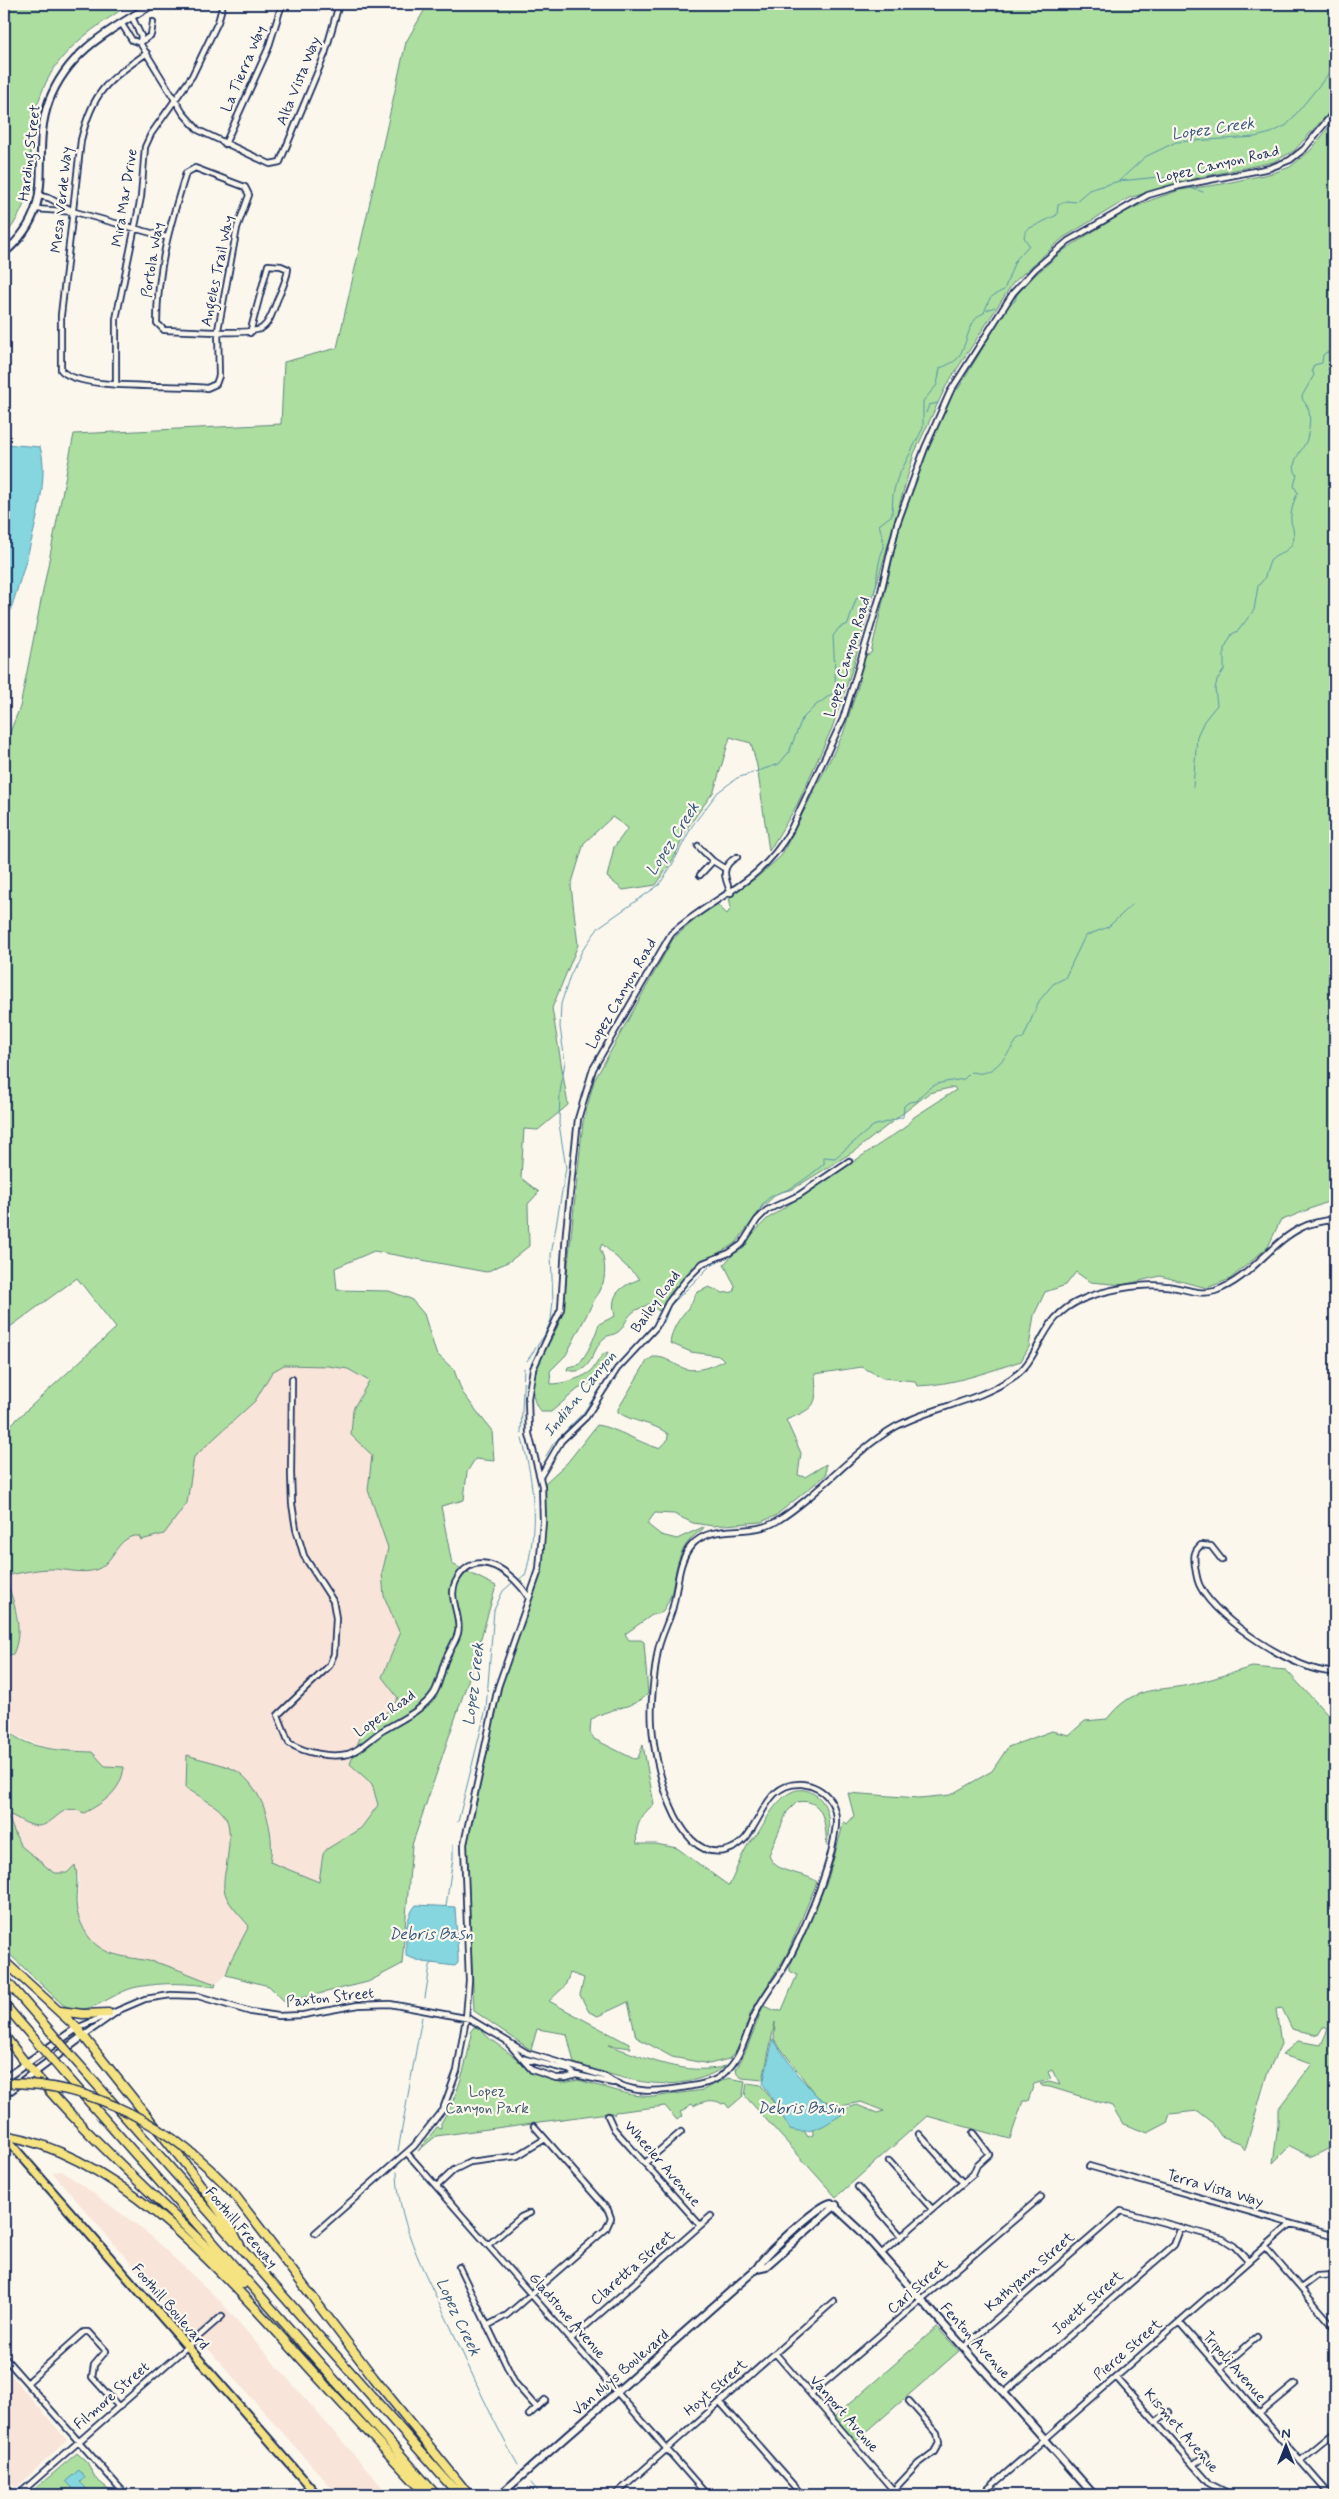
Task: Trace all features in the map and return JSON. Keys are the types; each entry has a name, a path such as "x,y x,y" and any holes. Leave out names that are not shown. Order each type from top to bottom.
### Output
{"highway":[{"path":"4,1962 77,2028 186,2164 229,2224 242,2249"},
{"name":"Foothill Freeway","path":"4,1978 458,2495"},
{"name":"Foothill Freeway","path":"4,2004 436,2495"},
{"path":"60,2011 83,2014 108,2013"},
{"path":"4,2035 33,2074 76,2120 215,2255 301,2343"},
{"path":"4,2083 30,2084 77,2092 128,2112 185,2146 201,2160 234,2194 374,2378 469,2495"},
{"path":"4,2135 55,2150 87,2166 126,2192 178,2231 228,2280 426,2495"}],"main road":[{"name":"Foothill Boulevard","path":"4,2135 317,2495"}],"street":[{"name":"Harding Street","path":"4,253 22,233 36,210 40,196 44,120 54,91 62,76 88,44 153,4"},
{"name":"Mira Mar Drive","path":"116,385 116,319 142,197 146,147 151,134 192,76 218,22 223,4"},
{"name":"La Tierra Way","path":"225,144 268,49 282,4"},
{"name":"Alta Vista Way","path":"225,144 270,164 280,162 330,38 339,4"},
{"path":"132,17 141,36 140,43"},
{"path":"140,43 154,31 153,22"},
{"path":"121,23 132,40 140,43 147,53 183,114 198,130 225,144"},
{"name":"Mesa Verde Way","path":"116,385 65,375 60,366 62,315 82,140 92,104 111,79 147,53"},
{"name":"Lopez Canyon Road","path":"407,2153 439,2116 450,2094 460,2062 466,2018 469,1964 464,1844 498,1688 530,1598 541,1556 543,1522 540,1477 529,1434 528,1391 533,1369 561,1309 577,1128 593,1069 671,934 685,922 731,893 763,868 780,848 843,719 880,596 897,524 925,448 953,386 1013,293 1035,269 1068,241 1148,195 1179,186 1270,168 1290,160 1304,148 1335,111"},
{"name":"Angeles Trail Way","path":"116,385 207,388 216,384 219,376 218,330 238,228 250,195 245,187 202,169 190,170"},
{"name":"Portola Way","path":"190,170 186,173 166,237 157,323 164,330 218,330"},
{"path":"40,196 50,198 75,212"},
{"path":"36,210 75,212 166,237"},
{"path":"218,330 250,332 265,326 288,269 281,266 268,266 250,332"},
{"path":"698,846 713,861 724,868"},
{"path":"731,893 724,876 724,868 729,861 737,857"},
{"path":"700,875 713,861"},
{"name":"Bailey Road","path":"540,1477 558,1444 586,1417 617,1369 656,1327 668,1303 686,1280 704,1263 729,1253 742,1244 757,1220 767,1210 799,1195 849,1161"},
{"path":"507,2042 532,2054 604,2076 614,2083 636,2090 658,2092 703,2084 717,2078 727,2071 742,2049 757,2009 783,1969 796,1943 827,1869 834,1840 836,1813 833,1804 817,1788 799,1784 777,1790 742,1842 728,1850 705,1849 692,1842 683,1829 670,1801 658,1768 652,1713 659,1645 674,1605 682,1561 691,1546 705,1535 749,1531 772,1525 815,1493 868,1447 895,1428 1012,1379 1027,1362 1056,1316 1078,1300 1092,1295 1141,1286 1166,1286 1196,1293 1214,1291 1247,1272 1287,1237 1303,1227 1335,1219"},
{"name":"Lopez Road","path":"292,1380 290,1443 292,1504 295,1521 304,1556 330,1595 335,1608 336,1618 334,1654 329,1666 278,1715 286,1738 294,1746 309,1752 332,1755 348,1754 411,1714 433,1694 458,1632 453,1590 455,1583 465,1570 486,1563 499,1567 521,1586 530,1598"},
{"path":"1222,1560 1210,1546 1200,1545 1194,1556 1196,1576 1201,1589 1211,1603 1258,1642 1308,1668 1335,1672"},
{"name":"Paxton Street","path":"4,2079 77,2028 108,2013 152,1998 179,1994 208,1998 265,2015 297,2016 376,2004 409,2007 466,2018 482,2024 507,2042"},
{"name":"Paxton Street","path":"4,2095 123,2008"},
{"path":"507,2042 511,2049 532,2070 556,2078 576,2075"},
{"path":"521,2058 569,2070 576,2075 604,2083 614,2083"},
{"name":"Wheeler Avenue","path":"608,2116 614,2129 700,2225"},
{"path":"487,2326 507,2315 606,2229 611,2218 608,2210 534,2126"},
{"path":"645,2163 681,2132"},
{"path":"880,2254 973,2174 978,2165 989,2154 973,2133"},
{"path":"919,2134 963,2183"},
{"path":"437,2186 454,2170 470,2162 517,2156 545,2138"},
{"path":"315,2233 407,2153"},
{"name":"Gladstone Avenue","path":"407,2153 707,2495"},
{"path":"889,2161 932,2209"},
{"name":"Terra Vista Way","path":"1089,2166 1335,2236"},
{"path":"858,2187 901,2236"},
{"name":"Carl Street","path":"811,2394 1041,2197"},
{"name":"Van Nuys Boulevard","path":"500,2495 757,2268 761,2260 823,2206 831,2202 836,2205 766,2266 757,2268"},
{"name":"Fenton Avenue","path":"836,2205 1094,2495"},
{"name":"Kathyann Street","path":"964,2347 1121,2211 1182,2227"},
{"path":"488,2245 521,2216 530,2213"},
{"name":"Claretta Street","path":"571,2339 711,2216"},
{"name":"Pierce Street","path":"981,2495 1291,2224"},
{"path":"1182,2227 1223,2239 1234,2246 1248,2261"},
{"name":"Jouett Street","path":"1004,2393 1174,2245 1182,2227"},
{"path":"782,2242 788,2248"},
{"path":"1264,2247 1335,2328"},
{"path":"459,2267 515,2384 537,2408"},
{"path":"1301,2288 1317,2276 1335,2275"},
{"name":"Hoyt Street","path":"615,2495 834,2301"},
{"name":"Filmore Street","path":"18,2495 222,2316"},
{"name":"Tripoli Avenue","path":"1178,2322 1330,2495"},
{"path":"27,2383 84,2332 89,2332 106,2351 94,2364 92,2377 119,2407"},
{"path":"1220,2369 1257,2337"},
{"name":"Vanport Avenue","path":"775,2353 894,2491"},
{"path":"4,2357 126,2495"},
{"name":"Kismet Avenue","path":"1116,2377 1210,2484 1232,2495"},
{"path":"1259,2414 1295,2384"},
{"path":"529,2415 545,2400"},
{"path":"889,2495 918,2464 934,2452 939,2443 937,2433 909,2401"},
{"path":"720,2402 802,2495"},
{"path":"1157,2422 1168,2412"},
{"path":"1300,2461 1335,2432"},
{"path":"1193,2466 1205,2455"},
{"path":"4,2486 12,2495"}],"shaded area":[{"path":"284,1365 328,1366 348,1369 369,1381 353,1409 372,1455 368,1490 388,1548 382,1573 384,1596 400,1634 382,1677 398,1698 391,1708 361,1735 350,1764 372,1784 378,1805 361,1828 327,1849 323,1854 319,1882 270,1862 273,1847 270,1823 259,1796 186,1788 223,1811 230,1822 229,1901 249,1926 231,1960 226,1975 216,1984 158,1963 120,1957 99,1948 90,1940 77,1914 79,1876 71,1871 62,1874 54,1873 20,1845 8,1816 11,1814 26,1823 44,1824 64,1810 78,1810 124,1767 105,1766 92,1752 46,1748 9,1733 4,1726 4,1657 13,1654 16,1647 18,1614 5,1576 36,1569 100,1569 126,1539 133,1535 139,1536 187,1503 194,1457 255,1401 272,1372"},
{"path":"62,2171 144,2230 220,2301 389,2495 338,2495 203,2343 180,2320 52,2172"},
{"path":"4,2367 67,2440 16,2488 4,2477"}],"green space":[{"path":"4,4 130,4 75,44 51,74 42,92 35,114 30,145 31,172 27,197 13,225 4,237"},
{"path":"428,4 1335,4 1335,106 1294,151 1273,162 1197,178 1129,198 1063,238 1013,283 946,386 914,454 852,670 832,728 797,805 769,851 757,766 751,743 730,737 714,791 688,827 674,858 656,885 623,890 607,877 614,847 628,828 612,817 584,843 571,886 578,945 552,1008 568,1105 538,1130 524,1129 521,1178 539,1192 528,1204 529,1246 510,1261 486,1272 374,1251 335,1268 337,1290 389,1291 411,1299 424,1314 436,1353 454,1370 462,1392 492,1431 494,1461 475,1459 467,1472 464,1500 441,1506 452,1564 496,1586 472,1669 412,1845 402,1964 368,1982 285,2002 269,1986 226,1975 231,1960 249,1926 230,1904 225,1893 224,1882 229,1845 228,1823 218,1809 186,1788 187,1755 218,1763 235,1770 245,1777 260,1798 269,1824 271,1838 270,1862 319,1882 323,1854 327,1849 361,1828 378,1805 372,1784 350,1764 361,1735 391,1708 398,1698 382,1677 400,1634 384,1596 382,1573 388,1548 368,1490 372,1455 351,1435 353,1409 369,1381 348,1369 328,1366 284,1365 272,1372 255,1401 194,1457 187,1503 164,1534 141,1540 139,1536 126,1539 108,1561 93,1571 81,1572 46,1569 5,1576 16,1615 18,1635 13,1654 4,1657 4,1431 116,1328 77,1278 10,1327 4,1327 4,747 20,707 74,434 281,424 284,362 337,348 406,42"},
{"path":"1335,119 1335,1199 1280,1221 1268,1247 1230,1279 1207,1288 1160,1276 1123,1285 1090,1282 1076,1272 1066,1285 1045,1292 1034,1315 1029,1347 1021,1361 957,1381 917,1386 915,1381 883,1378 862,1367 815,1374 816,1392 813,1404 804,1412 786,1420 801,1453 798,1475 805,1477 826,1464 826,1475 775,1516 761,1522 713,1526 693,1523 674,1514 655,1513 647,1524 661,1535 677,1539 703,1527 703,1529 683,1549 672,1592 661,1613 652,1615 625,1634 629,1640 641,1640 644,1642 648,1694 635,1703 597,1716 591,1720 590,1732 594,1739 634,1759 638,1758 643,1745 654,1804 645,1812 640,1822 636,1838 637,1844 656,1844 677,1848 729,1886 747,1846 774,1808 789,1793 798,1790 807,1791 817,1796 825,1806 828,1819 827,1846 824,1822 818,1808 806,1802 797,1802 787,1812 769,1855 777,1866 817,1882 787,1954 751,2012 739,2048 729,2059 709,2064 672,2057 636,2037 628,2002 598,2016 589,2012 580,1995 584,1978 570,1973 565,1986 549,2001 629,2044 631,2048 608,2045 681,2068 711,2069 726,2066 707,2076 689,2081 670,2084 651,2083 632,2080 574,2063 567,2034 537,2029 531,2050 474,2011 467,1846 503,1681 542,1571 545,1483 567,1463 597,1425 613,1429 658,1448 664,1444 667,1441 668,1434 656,1427 624,1416 618,1412 618,1409 647,1361 653,1357 666,1359 691,1370 705,1368 724,1360 720,1356 691,1352 670,1343 678,1321 696,1293 709,1287 723,1293 733,1292 735,1286 724,1264 767,1219 904,1128 914,1117 956,1090 954,1087 929,1093 856,1150 793,1189 778,1193 763,1206 736,1243 692,1268 671,1292 659,1311 649,1304 634,1312 620,1330 604,1338 582,1370 567,1370 568,1367 578,1365 582,1360 599,1324 615,1316 614,1302 618,1292 640,1279 602,1244 600,1249 604,1266 603,1283 566,1355 550,1371 551,1384 571,1381 586,1375 592,1370 602,1355 608,1352 599,1374 591,1383 578,1389 551,1412 541,1412 534,1401 533,1388 540,1362 563,1312 583,1122 594,1081 673,939 699,916 717,904 727,914 731,908 729,897 755,879 781,856 843,734 860,680 859,672 863,657 871,653 904,509 924,455 954,390 958,389 1011,301 1034,276 1064,250 1124,212 1180,190 1222,184 1273,173 1290,167 1311,150"},
{"path":"1252,1667 1286,1670 1328,1715 1335,1718 1335,2147 1312,2157 1290,2146 1273,2163 1278,2109 1312,2064 1282,2055 1298,2041 1321,2045 1328,2029 1323,2027 1318,2035 1292,2029 1282,2008 1276,2009 1281,2044 1267,2074 1245,2150 1240,2143 1221,2136 1211,2121 1198,2111 1170,2114 1167,2123 1148,2133 1123,2124 1112,2106 1042,2086 1040,2084 1049,2082 1060,2085 1052,2070 1048,2072 1051,2079 1034,2084 1028,2101 1023,2101 1010,2139 927,2116 836,2197 745,2096 747,2083 761,2085 788,2123 802,2127 808,2137 813,2135 812,2120 857,2105 877,2113 884,2111 861,2102 826,2109 828,2102 819,2100 774,2039 775,2022 763,2080 742,2078 737,2074 736,2070 747,2048 763,2006 777,2011 782,2010 797,1975 790,1971 790,1966 828,1879 844,1821 847,1824 854,1816 848,1793 919,1798 950,1795 992,1771 1008,1747 1052,1731 1069,1735 1085,1721 1107,1719 1116,1708 1144,1692 1189,1685"},
{"path":"4,1726 12,1734 32,1745 57,1750 92,1752 105,1766 124,1767 119,1783 111,1795 99,1805 84,1813 76,1810 64,1811 49,1822 37,1826 26,1823 11,1815 8,1817 20,1845 54,1873 67,1873 75,1865 78,1915 84,1930 100,1948 120,1956 158,1963 216,1984 215,1987 176,1984 147,1985 127,1990 100,2004 81,2009 72,2008 62,2004 4,1949"},
{"name":"Lopez Canyon Park","path":"474,2027 479,2028 490,2039 520,2061 527,2070 562,2083 578,2080 632,2095 653,2097 703,2090 728,2078 745,2081 743,2096 729,2108 725,2103 712,2101 694,2106 691,2104 680,2112 682,2116 677,2120 665,2106 615,2112 614,2115 612,2113 600,2114 436,2136 418,2151 437,2127 441,2128 441,2123 461,2080 472,2035 470,2032"},
{"path":"937,2327 959,2351 855,2442 834,2417"},
{"path":"77,2453 87,2462 96,2479 116,2495 28,2495"}],"water":[{"path":"4,444 40,447 43,465 42,487 32,538 4,631"},
{"name":"Debris Basn","path":"416,1905 455,1907 458,1963 455,1966 423,1962 406,1956 409,1916"},
{"name":"Debris Basin","path":"773,2039 797,2074 817,2096 843,2114 811,2130 798,2131 790,2129 763,2084"},
{"path":"79,2470 85,2477 80,2482 88,2490 83,2495 79,2495 66,2481"}],"waterway":[{"name":"Lopez Creek","path":"527,1361 544,1336 551,1320 553,1301 551,1255 566,1168 559,1124 560,1092 565,1062 560,1027 561,1004 570,976 582,951 599,927 659,885 672,865 692,826 718,792 737,778 779,764 789,752 802,719 815,706 836,691 833,636 839,628 848,624 856,599 873,595 875,591 883,547 883,538 879,525 892,515 893,494 897,479 923,428 923,401 937,385 940,368 957,359 961,354 974,321 984,313 988,301 1004,290 1015,261 1029,245 1024,237 1026,230 1057,215 1058,205 1067,201 1075,202 1089,190 1119,181 1145,157 1176,142 1255,137 1271,133 1287,125 1335,66"},
{"path":"1120,181 1159,177 1178,181"},
{"path":"1190,188 1203,192"},
{"path":"1012,303 1015,301 1017,294"},
{"path":"987,310 995,307"},
{"path":"1193,787 1197,736 1204,721 1217,705 1215,689 1217,680 1224,670 1224,649 1232,634 1238,631 1254,610 1258,586 1264,579 1270,561 1288,549 1292,544 1294,534 1291,514 1298,493 1294,486 1297,475 1294,466 1306,442 1310,424 1309,409 1302,396 1314,375 1312,370 1314,365 1322,363 1323,355 1327,352 1334,356 1329,348 1335,338"},
{"path":"956,390 960,382"},
{"path":"926,413 929,405 938,403"},
{"path":"758,1215 761,1207 769,1198 807,1178 824,1164 824,1157 835,1158 873,1126 903,1117 904,1106 909,1102 917,1101 932,1086 943,1082 964,1079 971,1072 987,1072 998,1065 1017,1040 1023,1039 1039,1001 1053,984 1065,978 1085,936 1108,927 1132,905"},
{"path":"646,1341 664,1322 670,1306 711,1265 744,1248 755,1227"},
{"name":"Indian Canyon","path":"546,1456 553,1444 584,1412 618,1363 633,1348"},
{"name":"Lopez Creek","path":"521,1433 524,1368"},
{"name":"Lopez Creek","path":"519,1579 525,1576 532,1542 533,1525 530,1473 522,1439"},
{"name":"Lopez Creek","path":"458,1822 486,1709 494,1610 503,1591 512,1583"},
{"name":"Lopez Creek","path":"446,1906 453,1845"},
{"name":"Lopez Creek","path":"425,1998 432,1963"},
{"name":"Lopez Creek","path":"398,2151 422,2017"},
{"name":"Lopez Creek","path":"397,2172 403,2214 416,2254 484,2399 518,2465"},
{"name":"Lopez Creek","path":"531,2483 541,2495"}]}
